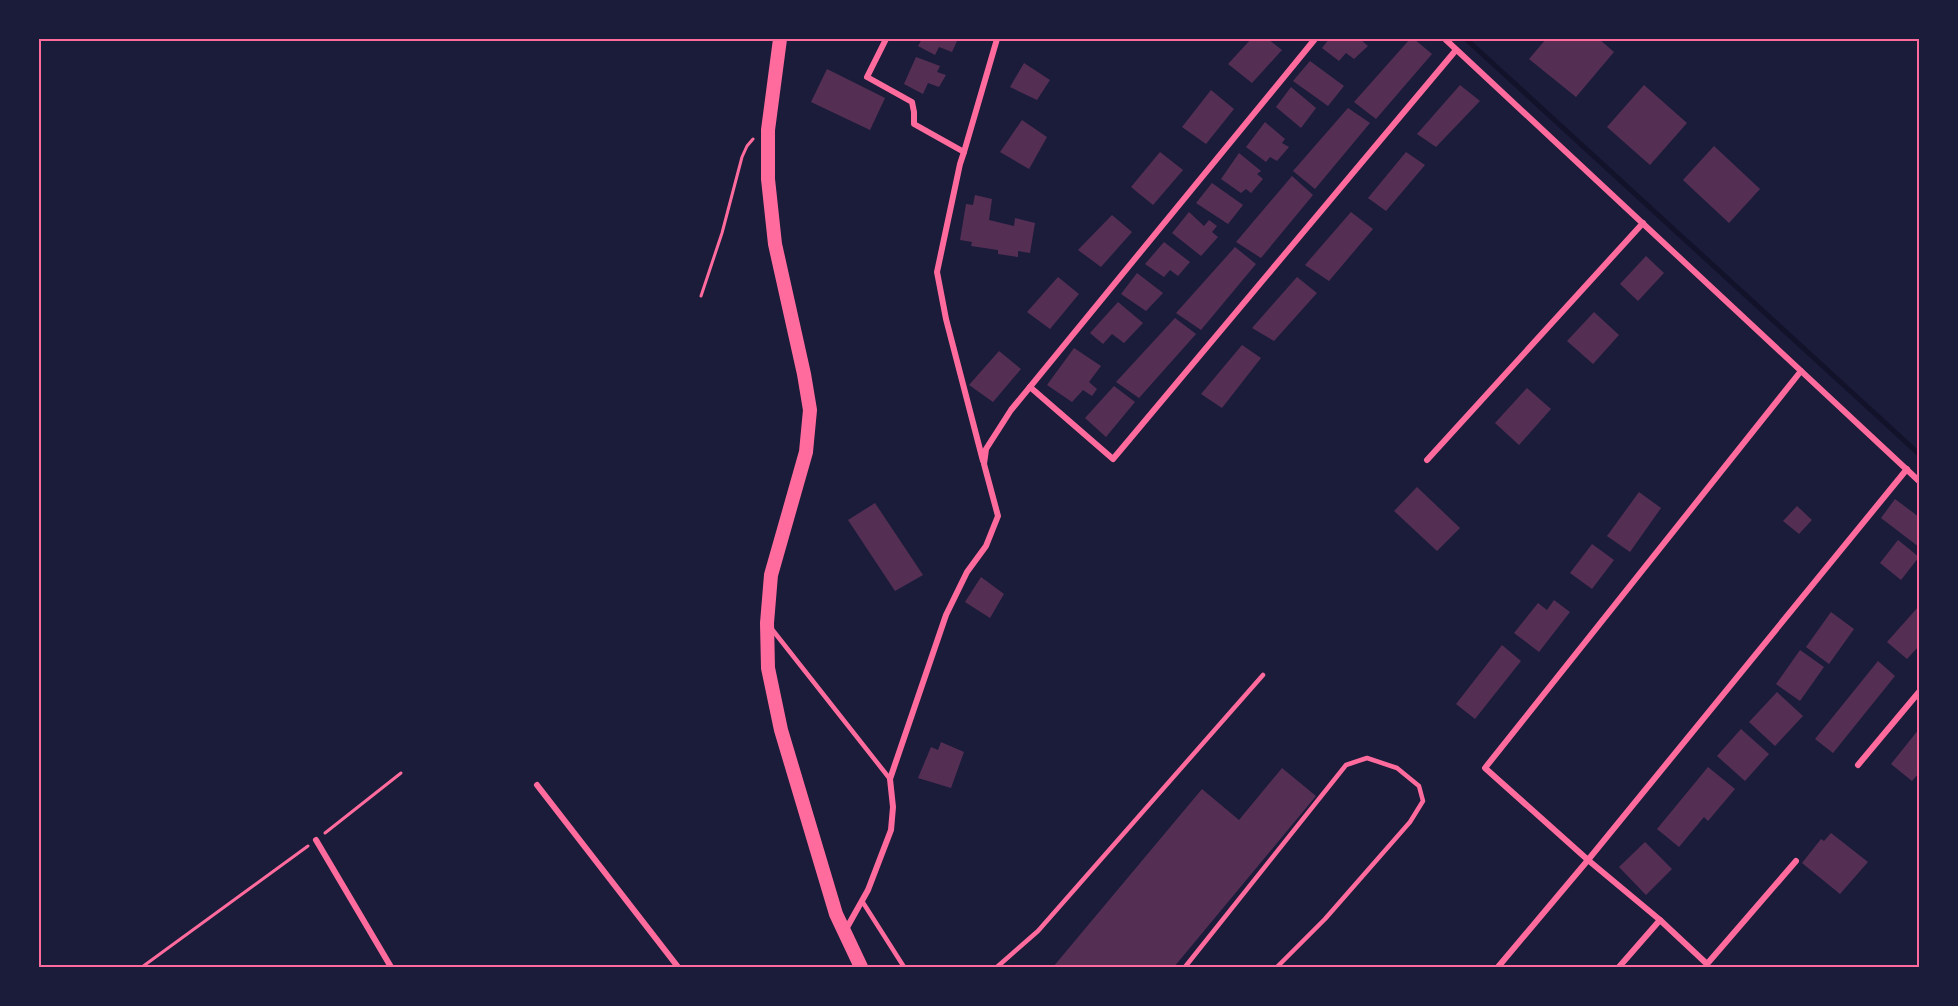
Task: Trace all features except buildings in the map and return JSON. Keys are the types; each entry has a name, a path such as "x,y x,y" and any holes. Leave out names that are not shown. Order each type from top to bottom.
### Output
{"main road":[{"path":"780,39 768,130 768,179 776,244 810,410 806,452 771,575 767,623 768,668 781,730 836,914 861,967"}],"street":[{"path":"886,39 867,77 912,102 914,124 964,152"},
{"path":"844,931 875,874 891,830 893,807 890,779 946,615 968,572 986,546 998,516 946,319 938,272 964,152 997,39"},
{"path":"984,464 986,449 1011,410 1315,39"},
{"path":"1445,39 1919,481"},
{"path":"1030,387 1113,459 1456,50"},
{"path":"1427,460 1643,223"},
{"path":"1796,861 1707,964 1660,920 1588,860 1485,768 1802,371"},
{"path":"1498,967 1907,469"},
{"path":"1858,765 1919,692"},
{"path":"537,785 678,967"},
{"path":"316,840 391,967"},
{"path":"1619,967 1660,920"}],"lane":[{"path":"767,623 890,779"},
{"path":"997,967 1038,931 1263,675"},
{"path":"1185,967 1346,765 1367,758 1397,768 1419,786 1423,801 1415,815 1325,919 1277,967"},
{"path":"862,901 904,967"}],"path":[{"path":"701,296 722,233 742,157 751,140 768,130"},
{"path":"142,967 316,840 401,773"}],"waterway":[{"path":"1466,39 1919,454"}]}
